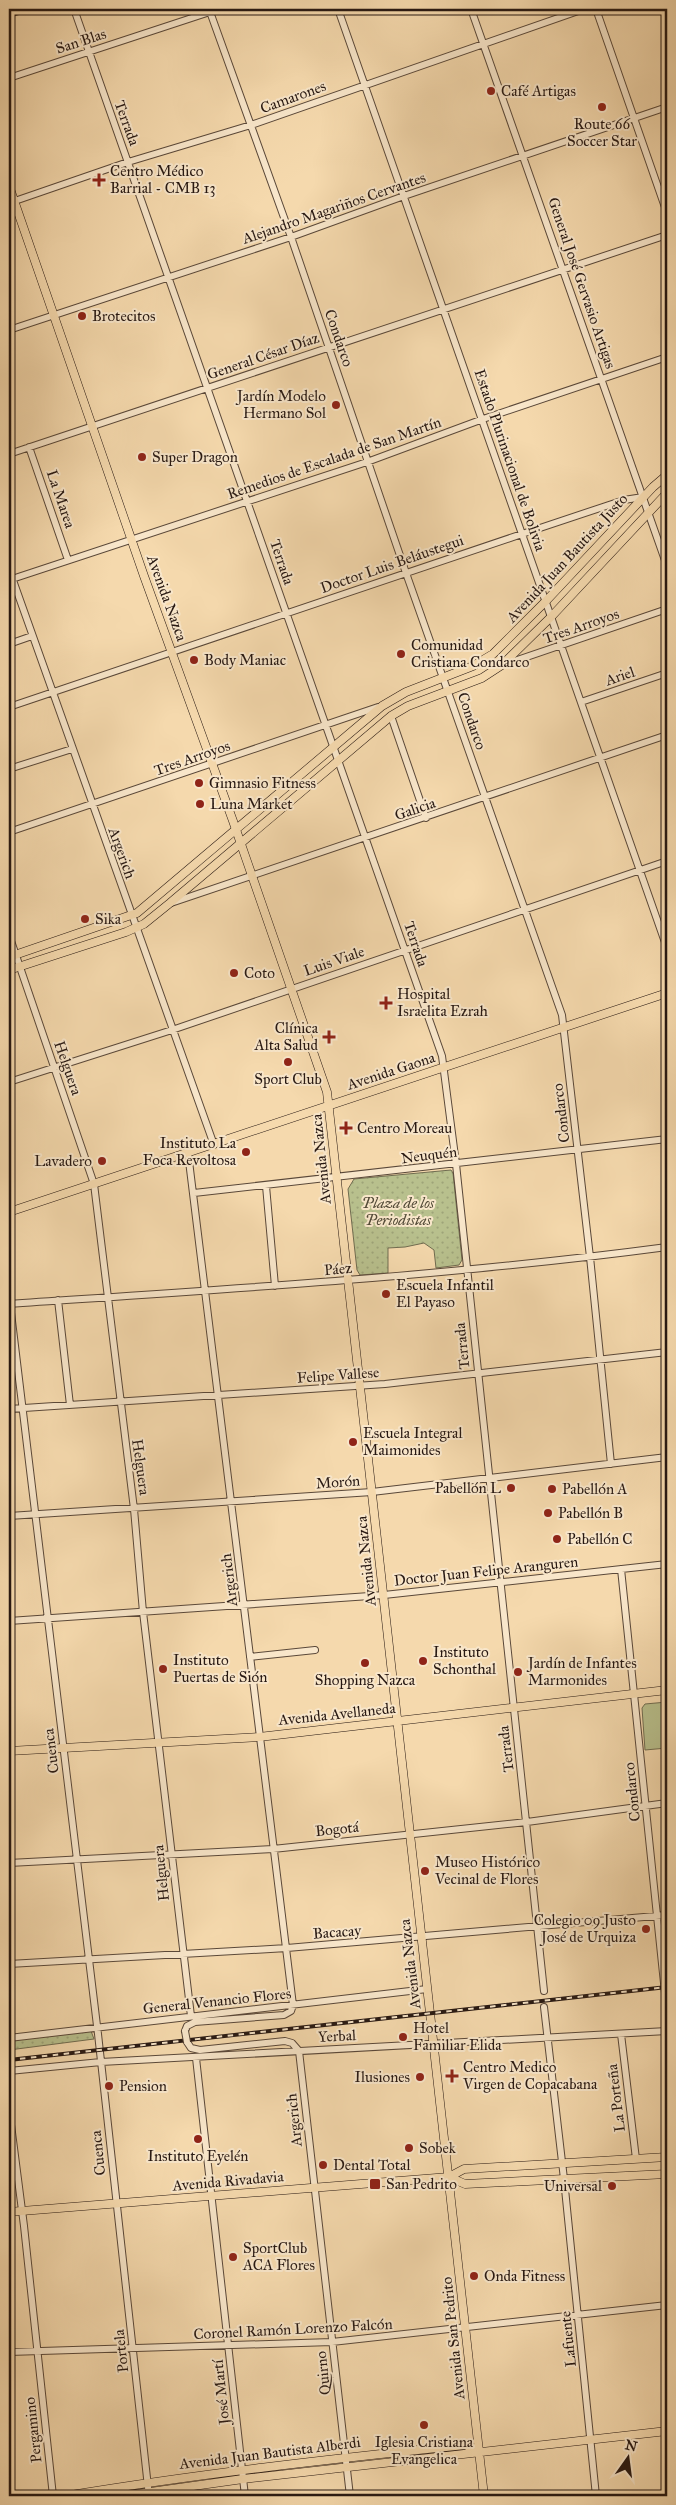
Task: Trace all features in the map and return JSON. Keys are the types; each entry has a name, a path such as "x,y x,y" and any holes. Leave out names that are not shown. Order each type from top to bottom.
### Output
{"main road":[{"name":"Avenida Nazca","path":"9,186 11,202 236,828 329,1106 449,2177"},
{"name":"Avenida Juan Bautista Justo","path":"12,956 132,915 150,902 382,706 406,692 473,666 493,654 546,601 643,497 667,475"},
{"name":"Avenida Juan Bautista Justo","path":"9,970 136,928 170,903 241,844 390,716 408,706 482,678 502,665 551,617 667,493"},
{"name":"Avenida Gaona","path":"9,1212 444,1069 667,993"},
{"name":"Avenida Avellaneda","path":"9,1751 259,1736 398,1722 667,1690"},
{"name":"Avenida Rivadavia","path":"9,2212 449,2177 464,2169 667,2157"},
{"name":"Avenida Rivadavia","path":"449,2177 465,2184 667,2174"},
{"name":"Avenida San Pedrito","path":"449,2177 484,2496"},
{"name":"Avenida Juan Bautista Alberdi","path":"122,2496 149,2494 243,2479 667,2431"},
{"name":"Avenida Juan Bautista Alberdi","path":"65,2496 148,2482 345,2457 465,2445 478,2451"}],"street":[{"path":"9,14 26,9"},
{"name":"Terrada","path":"74,9 167,278 327,724 442,1056 468,1270 544,1991"},
{"name":"San Blas","path":"9,78 209,10 219,9"},
{"name":"Estado Plurinacional de Bolivia","path":"338,9 667,948"},
{"name":"General José Gervasio Artigas","path":"471,9 524,155 667,566"},
{"name":"Camarones","path":"11,202 128,162 251,126 364,84 584,9"},
{"path":"596,9 667,213"},
{"name":"Condarco","path":"209,10 291,237 367,462 444,677 564,1027 611,1464"},
{"name":"Alejandro Magariños Cervantes","path":"9,330 291,237 404,196 667,107"},
{"name":"General César Díaz","path":"9,454 563,268 667,235"},
{"name":"Remedios de Escalada de San Martín","path":"10,579 367,462 667,357"},
{"name":"La Marea","path":"29,447 68,560"},
{"name":"Doctor Luis Beláustegui","path":"9,707 624,500 643,497"},
{"name":"Argerich","path":"9,569 10,579 53,692 91,804 214,1145"},
{"name":"Tres Arroyos","path":"502,665 667,609"},
{"path":"9,644 32,636"},
{"name":"Ariel","path":"581,702 667,673"},
{"name":"Tres Arroyos","path":"9,832 382,706"},
{"path":"390,716 426,818"},
{"name":"Galicia","path":"170,903 486,798 667,735"},
{"path":"9,769 72,749"},
{"name":"Luis Viale","path":"9,1082 172,1030 667,861"},
{"name":"Helguera","path":"9,935 12,956 20,966 94,1184 134,1509 143,1612 182,1954 191,2016"},
{"name":"Neuquén","path":"194,1193 667,1139"},
{"name":"Argerich","path":"188,1153 293,2005"},
{"path":"266,1186 275,1286"},
{"name":"Páez","path":"9,1304 349,1281 590,1257 667,1247"},
{"name":"Cuenca","path":"9,1296 101,2062 116,2204"},
{"path":"58,1300 70,1405"},
{"name":"Felipe Vallese","path":"9,1409 360,1386 667,1352"},
{"name":"Morón","path":"9,1516 372,1492 667,1458"},
{"name":"Doctor Juan Felipe Aranguren","path":"9,1621 384,1595 667,1564"},
{"name":"Condarco","path":"621,1569 667,2012"},
{"path":"250,1657 314,1650"},
{"name":"Bogotá","path":"9,1863 273,1849 527,1822 667,1803"},
{"name":"Bacacay","path":"9,1964 287,1948 421,1938 667,1915"},
{"name":"General Venancio Flores","path":"9,2038 427,1989"},
{"path":"293,2005 291,2011 284,2016 195,2022 187,2026 185,2031 187,2042 191,2048 200,2050 285,2041 292,2043 299,2051"},
{"path":"544,2007 562,2163"},
{"name":"Yerbal","path":"9,2071 101,2062 667,2031"},
{"name":"La Porteña","path":"621,2034 636,2160"},
{"name":"Argerich","path":"299,2051 315,2187"},
{"path":"196,2058 212,2196"},
{"name":"Pergamino","path":"9,2109 53,2496"},
{"name":"Lafuente","path":"562,2163 596,2496"},
{"name":"Quirno","path":"315,2187 350,2496"},
{"name":"José Martí","path":"212,2196 245,2496"},
{"name":"Portela","path":"116,2204 149,2494"},
{"name":"Coronel Ramón Lorenzo Falcón","path":"9,2352 332,2342 466,2329 667,2305"}],"green space":[{"name":"Plaza de los Periodistas","path":"451,1170 453,1173 462,1260 459,1265 436,1268 434,1250 424,1243 388,1248 388,1273 360,1275 357,1270 348,1189 354,1179"},
{"path":"667,1702 667,1748 645,1750 642,1708 645,1704"},
{"path":"91,2031 94,2039 9,2050 9,2040"}],"railway":[{"path":"9,2060 667,1987"}],"place":[{"name":"Café Artigas","path":"491,91"},
{"name":"Route 66 Soccer Star","path":"602,107"},
{"name":"Centro Médico Barrial - CMB 13","path":"99,180"},
{"name":"Brotecitos","path":"82,316"},
{"name":"Jardín Modelo Hermano Sol","path":"336,405"},
{"name":"Super Dragon","path":"142,457"},
{"name":"Comunidad Cristiana Condarco","path":"401,654"},
{"name":"Body Maniac","path":"194,660"},
{"name":"Gimnasio Fitness","path":"199,783"},
{"name":"Luna Market","path":"200,804"},
{"name":"Sika","path":"85,919"},
{"name":"Coto","path":"234,973"},
{"name":"Hospital Israelita Ezrah","path":"386,1003"},
{"name":"Clínica Alta Salud","path":"329,1037"},
{"name":"Sport Club","path":"288,1062"},
{"name":"Centro Moreau","path":"346,1128"},
{"name":"Instituto La Foca Revoltosa","path":"246,1152"},
{"name":"Lavadero","path":"102,1161"},
{"name":"Escuela Infantil El Payaso","path":"386,1294"},
{"name":"Escuela Integral Maimonides","path":"353,1442"},
{"name":"Pabellón L","path":"511,1488"},
{"name":"Pabellón A","path":"552,1489"},
{"name":"Pabellón B","path":"548,1513"},
{"name":"Pabellón C","path":"557,1539"},
{"name":"Instituto Schonthal","path":"423,1661"},
{"name":"Shopping Nazca","path":"365,1663"},
{"name":"Instituto Puertas de Sión","path":"163,1669"},
{"name":"Jardín de Infantes Marmonides","path":"518,1672"},
{"name":"Museo Histórico Vecinal de Flores","path":"425,1871"},
{"name":"Colegio 09 Justo José de Urquiza","path":"646,1929"},
{"name":"Hotel Familiar Elida","path":"403,2037"},
{"name":"Centro Medico Virgen de Copacabana","path":"452,2076"},
{"name":"Ilusiones","path":"420,2077"},
{"name":"Pension","path":"109,2086"},
{"name":"Instituto Eyelén","path":"198,2139"},
{"name":"Sobek","path":"409,2148"},
{"name":"Dental Total","path":"323,2165"},
{"name":"San Pedrito","path":"375,2184"},
{"name":"Universal","path":"612,2186"},
{"name":"SportClub ACA Flores","path":"233,2257"},
{"name":"Onda Fitness","path":"474,2276"},
{"name":"Iglesia Cristiana Evangelica","path":"424,2425"}]}
